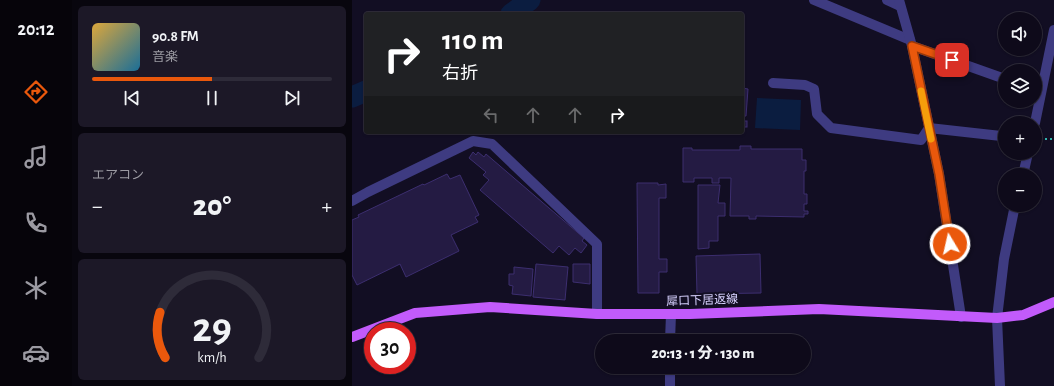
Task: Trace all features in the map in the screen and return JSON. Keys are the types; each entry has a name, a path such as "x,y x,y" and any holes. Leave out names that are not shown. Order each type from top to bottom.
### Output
{"main road":[{"name":"犀口下居返線","path":"352,337 415,313 490,307 597,314 671,314 819,309 997,318 1022,315 1054,302"}],"street":[{"path":"814,0 832,4 911,43 998,76"},
{"path":"887,0 900,3 911,43 939,174 961,317"},
{"path":"1042,79 1054,30"},
{"path":"773,83 805,85 814,90 817,114 831,128 921,140 929,128"},
{"path":"929,128 998,136"},
{"path":"352,201 473,141 492,144 597,244 597,314"},
{"path":"1000,386 997,318 1004,259 1014,212"},
{"path":"670,334 671,314"},
{"path":"670,374 670,386"}],"path":[{"path":"1042,139 1054,139"}],"water":[{"path":"757,98 801,100 800,130 755,128"}],"building":[{"path":"744,88 748,89 746,116 744,116"},
{"path":"744,121 747,121 747,127 744,127"},
{"path":"740,146 751,146 751,149 802,149 802,160 806,160 806,171 804,171 804,194 807,194 807,204 804,204 804,211 808,211 808,214 804,214 804,217 756,216 756,219 749,219 749,216 730,216 731,178 719,178 719,183 712,183 712,178 694,178 694,182 683,182 683,148 692,148 692,150 740,150"},
{"path":"473,152 476,155 478,152 484,157 486,154 584,238 582,241 587,245 581,253 575,248 569,255 559,246 553,253 480,190 489,180 483,175 486,172 469,158"},
{"path":"447,174 450,179 460,175 479,215 475,217 478,222 451,235 459,251 406,277 400,264 357,285 352,275 352,220 359,217 358,215"},
{"path":"637,183 658,183 658,185 666,184 666,198 659,198 659,259 667,259 667,272 659,272 659,293 638,293"},
{"path":"698,185 720,185 718,203 725,203 725,216 718,216 718,241 709,241 709,248 698,249"},
{"path":"760,254 761,293 697,294 696,256"},
{"path":"536,264 568,267 565,300 533,297"},
{"path":"573,264 590,264 590,284 573,282"},
{"path":"514,267 533,269 531,296 512,294 513,286 509,285 509,274 514,274"}],"waterway":[{"path":"514,12 530,0"},
{"path":"352,97 364,92"}],"slow traffic":[{"path":"921,91 931,139"}],"route":[{"path":"950,244 939,174 912,46 952,60"}]}
